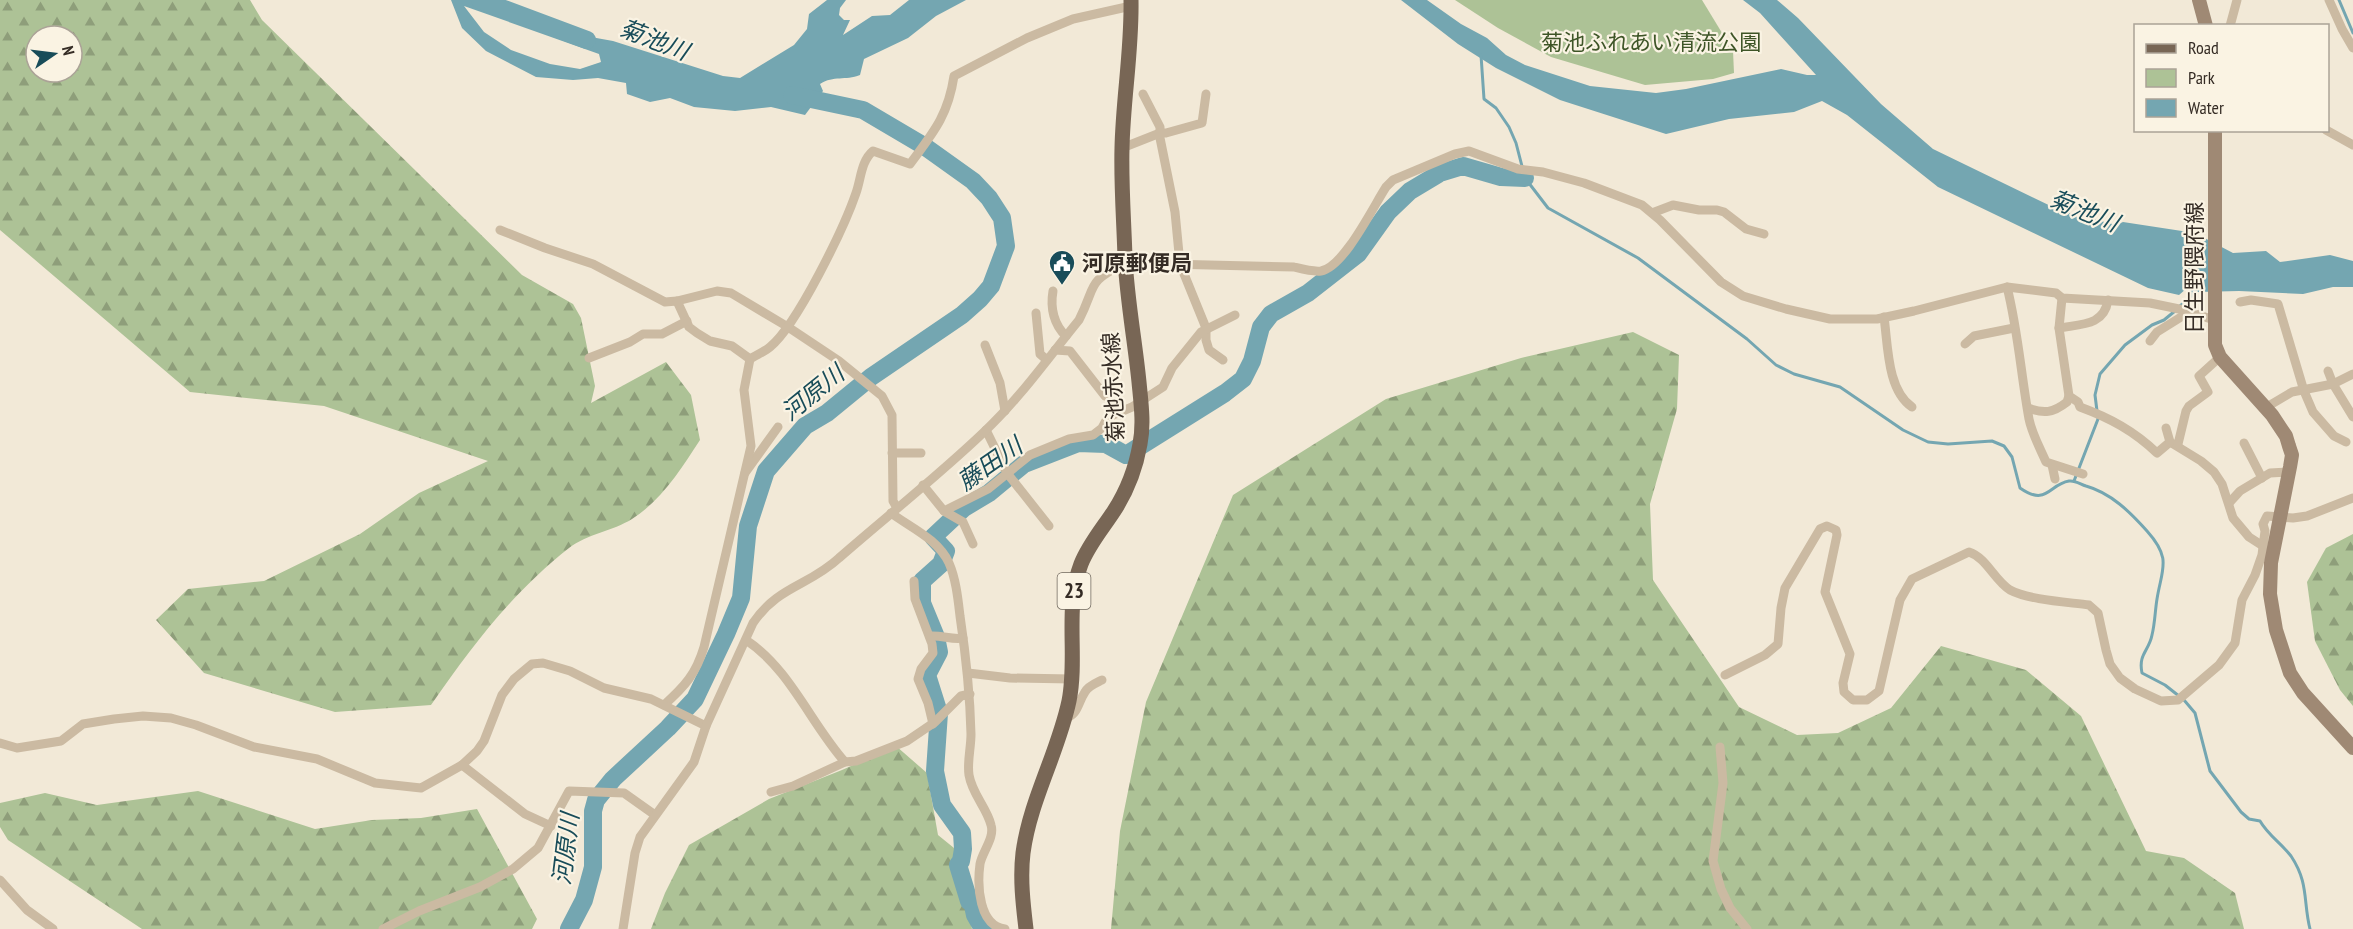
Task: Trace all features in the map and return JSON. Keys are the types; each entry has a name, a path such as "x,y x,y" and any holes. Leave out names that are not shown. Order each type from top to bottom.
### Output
{"main road":[{"path":"2199,0 2205,24"},
{"name":"菊池赤水線","path":"1026,929 1022,899 1023,852 1036,803 1064,719 1072,679 1072,606 1075,583 1082,562 1115,509 1136,465 1142,432 1141,402 1125,262 1122,148 1131,3"},
{"name":"日生野隈府線","path":"2215,132 2215,345 2220,357 2265,408 2286,436 2292,455 2271,563 2270,584 2276,630 2290,673 2303,693 2353,748"}],"street":[{"path":"2231,24 2237,0"},
{"path":"2329,0 2353,48"},
{"path":"664,705 698,668 718,592 751,446 744,390 750,359 771,346 788,327 829,254 856,194 866,157 873,152 910,164 938,125 951,98 954,76 1027,38 1073,19 1131,3"},
{"path":"1143,94 1160,127 1175,212 1180,264 1206,328 1209,350 1222,360"},
{"path":"1122,148 1160,133 1202,123 1206,94"},
{"path":"2329,132 2353,145"},
{"path":"623,929 635,853 640,837 694,762 706,726 753,623 772,600 824,572 986,430 1005,411 1079,320 1096,280 1125,262 1294,267 1322,271 1334,265 1343,255 1393,180 1455,154 1469,151 1518,169 1543,172 1584,183 1642,205 1721,282 1743,296 1830,319 1884,317 2007,287 2056,293 2062,298 2150,303 2214,320"},
{"path":"1652,213 1673,205 1699,210 1717,210 1724,212 1746,229 1764,234"},
{"path":"500,230 543,248 593,264 665,302 717,291 731,293 839,360 882,396 892,415 894,510 938,545 949,563 963,638 970,694 969,775 974,792 992,826 980,863 981,896 985,915 997,928 1005,929"},
{"path":"2007,287 2022,362 2029,420 2037,440 2046,462 2083,474"},
{"path":"1053,291 1052,300 1057,328 1066,336"},
{"path":"2028,408 2043,413 2051,412 2067,402 2060,328 2062,298"},
{"path":"2060,328 2097,320 2106,311 2108,300"},
{"path":"2240,302 2251,300 2277,304 2304,391 2318,420 2327,426 2334,436 2346,442"},
{"path":"677,301 689,327 710,341 732,346 750,359"},
{"path":"2150,341 2157,332 2189,312"},
{"path":"1036,313 1040,354 1047,360"},
{"path":"944,511 988,489 1030,455 1069,439 1093,435 1102,428 1108,417 1141,402 1162,387 1172,368 1206,328 1234,315"},
{"path":"1884,317 1892,380 1898,393 1912,407"},
{"path":"589,358 630,342 643,334 662,334 687,321"},
{"path":"1965,344 1974,336 2014,328"},
{"path":"984,345 1000,383 1005,411"},
{"path":"1055,350 1070,351 1105,396"},
{"path":"2068,396 2078,402 2080,407 2103,415 2140,436 2155,456 2174,443 2186,411 2208,392 2199,376 2220,357"},
{"path":"2328,371 2333,384 2353,417"},
{"path":"2265,408 2292,392 2333,384 2353,374"},
{"path":"743,474 748,471 777,427"},
{"path":"2166,428 2174,443 2214,472 2230,502 2233,518 2249,537 2263,546"},
{"path":"986,430 991,435 1007,472 1049,526"},
{"path":"2244,443 2262,478"},
{"path":"892,453 921,453"},
{"path":"2052,465 2055,478"},
{"path":"2230,502 2240,491 2270,473 2289,472"},
{"path":"923,486 944,511 963,522 973,544"},
{"path":"1725,675 1765,655 1778,644 1785,588 1820,529 1827,526 1836,530 1837,535 1825,592 1850,654 1843,683 1844,692 1853,700 1867,700 1879,691 1900,600 1912,579 1969,552 1979,558 2011,590 2026,595 2089,605 2095,609 2101,622 2110,664 2120,678 2134,689 2161,701 2178,700 2219,664 2235,643 2242,600 2262,555 2264,520 2267,516 2280,518 2307,516 2353,498"},
{"path":"914,581 915,599 930,636 933,653 921,669 918,679 933,723"},
{"path":"930,636 963,638"},
{"path":"746,640 755,646 785,679 831,747 845,762"},
{"path":"0,743 17,748 61,741 83,724 143,716 171,718 254,747 317,759 375,783 421,789 462,765 477,751 484,741 502,695 514,680 532,664 543,663 570,671 604,688 664,705 706,726"},
{"path":"968,673 1010,678 1072,679"},
{"path":"1064,719 1073,716 1080,707 1085,692 1102,680"},
{"path":"771,792 793,786 845,762 856,761 907,741 933,723 962,696 970,694"},
{"path":"1720,747 1722,783 1713,861 1721,889 1730,908 1747,929"},
{"path":"462,765 525,814 551,826"},
{"path":"383,929 419,911 480,887 513,868 538,848 569,791 624,794 656,815"},
{"path":"0,880 27,910 53,929"}],"green space":[{"path":"0,0 250,0 262,20 522,275 573,304 581,318 595,386 591,403 666,362 691,395 700,440 686,462 653,503 625,523 576,543 548,565 494,621 431,705 335,712 204,673 156,620 188,589 264,581 360,534 419,493 488,461 324,406 190,392 0,230"},
{"name":"菊池ふれあい清流公園","path":"1455,0 1702,0 1733,51 1734,73 1713,79 1645,85 1551,57 1498,28"},
{"path":"1633,332 1679,355 1677,409 1650,504 1653,580 1739,707 1797,735 1838,733 1891,708 1941,646 2026,670 2081,716 2146,851 2184,858 2235,893 2244,929 1111,929 1120,831 1146,702 1233,495 1386,399 1521,358"},
{"path":"2353,534 2353,706 2340,690 2315,641 2307,582 2326,548"},
{"path":"896,746 927,773 938,835 954,848 972,929 651,929 665,893 689,845 769,799"},
{"path":"198,791 315,829 372,820 421,818 477,809 537,919 532,929 142,929 8,840 0,827 0,803 45,793 97,805"}],"water":[{"path":"451,0 483,0 530,26 613,41 723,76 740,78 794,45 807,29 809,14 827,0 846,0 840,8 839,15 844,20 850,20 843,35 872,16 890,15 909,0 966,0 936,16 908,38 864,59 860,75 825,81 820,84 823,91 805,115 771,107 735,111 694,107 670,98 650,102 627,94 626,83 598,78 573,80 536,77 486,51 462,28","holes":["464,6 599,54 601,62 580,69 550,64 511,50 484,32"]},
{"path":"1401,0 1427,0 1461,24 1487,38 1506,55 1525,65 1590,86 1656,93 1781,69 1816,75 1760,13 1743,0 1777,0 1798,18 1881,104 1933,149 2059,210 2116,225 2123,222 2195,233 2233,253 2266,251 2280,262 2330,255 2353,261 2353,287 2333,287 2303,294 2198,292 2187,288 2179,295 2148,288 1938,187 1847,115 1822,101 1794,112 1729,119 1666,134 1560,100 1496,68 1458,44"}],"waterway":[{"name":"菊池川","path":"480,0 587,40"},
{"path":"2339,0 2353,33"},
{"path":"1481,55 1484,99 1496,108 1509,127 1516,143 1525,178 1548,208 1638,258 1747,339 1776,365 1794,374 1840,387 1903,430 1928,442 1948,444 1992,441 2004,446 2012,457 2020,488 2029,493 2042,495 2062,483 2075,482 2112,498 2141,524 2160,549 2163,564 2151,640 2141,661 2142,673 2165,685 2184,700 2195,713 2210,771 2241,812 2249,819 2260,821 2291,856 2301,875 2310,929"},
{"name":"河原川","path":"569,929 584,900 593,867 593,811 596,800 613,779 668,728 695,699 726,634 741,598 748,526 766,471 805,426 827,413 871,377 962,315 980,299 991,286 1006,246 1002,218 989,198 973,181 924,146 863,110 792,95"},
{"name":"藤田川","path":"983,929 975,915 972,901 969,901 958,865 963,849 962,833 942,805 935,771 939,713 927,675 939,652 936,637 922,603 922,581 941,564 946,551 933,537 964,508 989,493 1024,464 1078,443 1106,444 1126,455 1225,393 1243,379 1252,361 1261,327 1271,314 1308,293 1358,254 1388,212 1410,191 1440,173 1463,166 1501,177 1525,178"},
{"path":"2180,306 2192,296 2192,288"},
{"path":"2074,481 2098,419 2095,395 2100,374 2125,345 2175,311"}],"place":[{"name":"河原郵便局","path":"1062,286"}]}
